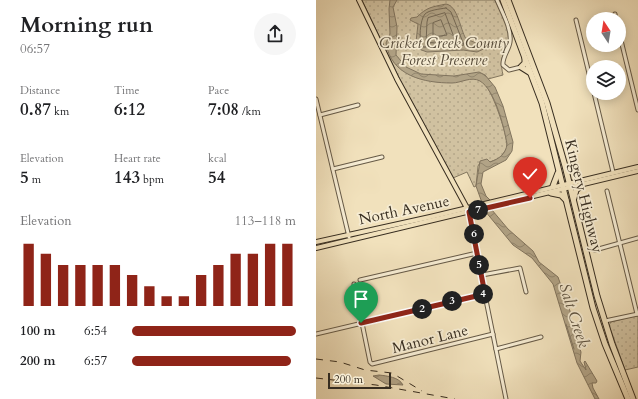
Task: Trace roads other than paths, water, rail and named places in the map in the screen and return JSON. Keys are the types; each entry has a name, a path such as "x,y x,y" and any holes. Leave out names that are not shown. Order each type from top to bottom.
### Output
{"highway":[{"path":"502,0 524,53 548,125 552,131 566,183"},
{"name":"Kingery Highway","path":"508,0 547,103 566,183 563,190 593,308 605,344 628,399"},
{"path":"524,53 525,62 521,67 527,69 531,74"},
{"name":"Kingery Highway","path":"548,125 559,170 566,183 571,188 604,322 633,399"},
{"path":"553,186 557,179 559,170"},
{"path":"574,203 575,193 581,186"},
{"path":"551,193 560,195 567,201"}],"main road":[{"path":"359,0 397,79 468,210"},
{"name":"North Avenue","path":"316,248 498,203 553,186 638,167"},
{"path":"498,203 551,193 638,171"},
{"name":"North Avenue","path":"316,242 348,234 468,210"}],"street":[{"path":"497,0 511,36 503,61 503,66 509,70 521,67"},
{"path":"576,20 586,61"},
{"path":"624,52 638,110"},
{"path":"316,99 349,240"},
{"path":"596,100 613,172"},
{"path":"320,115 358,105"},
{"path":"333,169 382,157"},
{"path":"604,322 637,314 607,191"},
{"path":"468,210 506,399"},
{"path":"595,250 638,238"},
{"path":"360,280 477,253"},
{"path":"482,275 520,268 526,292"},
{"path":"354,284 361,323"},
{"path":"316,334 485,294"},
{"name":"Manor Lane","path":"361,323 372,364 493,334"},
{"path":"496,348 541,337"}],"water":[{"path":"390,0 397,0 393,7 397,27 396,55 406,67 421,74 454,76 479,72 485,75 495,87 503,106 513,142 512,151 506,160 483,172 481,184 486,196 490,200 492,210 508,229 533,251 539,262 558,277 570,311 573,330 581,352 580,361 586,370 585,361 597,381 596,383 592,383 599,399 595,399 577,363 553,284 532,258 513,245 485,211 476,186 480,161 487,159 490,162 499,158 504,153 507,144 504,128 490,92 480,81 473,79 455,83 441,83 420,79 410,75 394,63 389,54 386,43 390,34"},
{"path":"446,4 456,13 466,39 486,48 477,52 463,50 427,52 419,49 416,42 418,24 410,20 411,18 417,17 430,8"},
{"path":"373,376 389,376 399,380 403,385 386,384"}],"waterway":[{"name":"Salt Creek","path":"566,324 574,349"}],"railway":[{"path":"316,359 340,362 365,370 392,373 422,391"},
{"path":"316,378 376,385 455,399"}],"park label":[{"name":"Cricket Creek County Forest Preserve","path":"444,52"}]}
